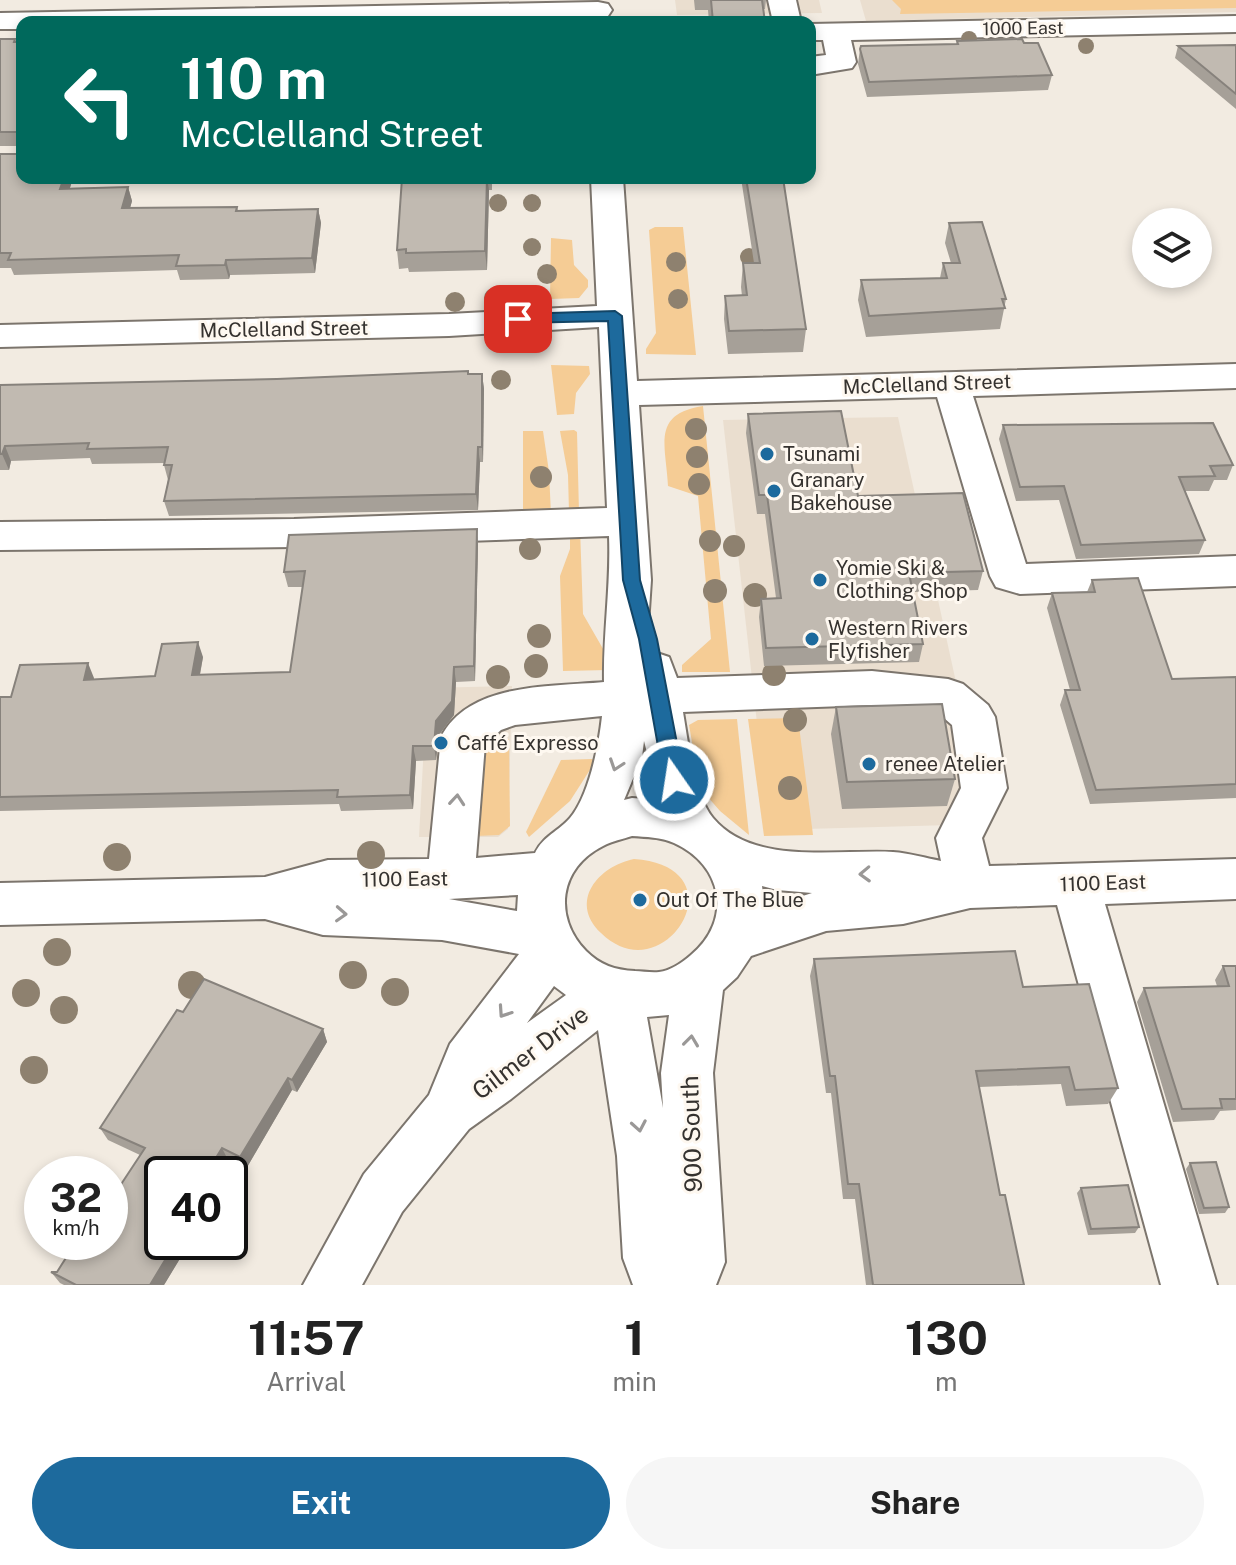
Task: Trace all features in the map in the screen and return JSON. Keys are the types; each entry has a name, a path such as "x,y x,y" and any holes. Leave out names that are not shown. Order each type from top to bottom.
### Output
{"street":[{"path":"882,0 892,31"},
{"path":"299,16 598,11"},
{"name":"1000 East","path":"822,32 1236,24"},
{"path":"816,65 842,62 822,32"},
{"path":"607,184 631,580 624,640 642,697 667,754 681,805 738,879 743,909 736,939 722,962 699,981 660,995 614,993 576,975 548,942 539,914 539,892 546,872 557,854 589,829 610,821 655,818 677,823 709,842"},
{"name":"McClelland Street","path":"0,336 449,325 615,316"},
{"name":"McClelland Street","path":"619,394 1236,376"},
{"path":"951,383 1010,576 1020,579 1236,571"},
{"path":"0,536 294,533 628,521"},
{"path":"451,878 463,737 486,717 515,708 642,697 872,688 948,696 973,717 984,788 959,838 970,887"},
{"path":"589,829 642,697"},
{"name":"1100 East","path":"709,842 777,870 799,873 895,872 970,887"},
{"name":"1100 East","path":"0,904 265,898 328,881 546,872"},
{"name":"1100 East","path":"736,939 826,910 903,903 970,887 1236,879"},
{"path":"1075,884 1189,1285"},
{"name":"1100 East","path":"265,898 323,914 442,919 548,942"},
{"name":"Gilmer Drive","path":"450,1111 468,1061 548,942"},
{"name":"900 South","path":"688,1285 697,1262 687,1073 699,981"},
{"path":"614,993 644,1156 651,1258 661,1285"},
{"name":"Gilmer Drive","path":"331,1285 383,1193 450,1111 614,993"}],"shaded area":[{"path":"675,0 819,0 822,13 677,15"},
{"path":"860,0 1236,0 1236,12 866,21"},
{"path":"892,0 1236,0 1236,8 900,14 901,9"},
{"path":"655,227 683,227 696,355 646,354 656,333 649,230"},
{"path":"551,238 572,240 574,265 588,280 588,287 579,298 550,299"},
{"path":"551,365 589,366 590,374 576,393 574,414 557,415"},
{"path":"703,406 730,672 682,672 682,665 711,639 698,496 668,486 664,445 665,434 675,416"},
{"path":"898,417 987,824 769,830 723,420"},
{"path":"523,431 543,431 551,514 523,515"},
{"path":"560,431 577,432 579,512 569,512 568,475"},
{"path":"570,528 580,528 583,614 606,654 608,670 563,671 560,576 570,549"},
{"path":"512,686 508,829 498,837 419,837 427,688"},
{"path":"798,718 813,835 764,836 748,719"},
{"path":"737,719 749,835 720,811 700,788 689,725 698,720"},
{"path":"509,739 510,826 499,835 476,836 485,745 491,740"},
{"path":"592,759 595,762 570,801 529,837 526,832 561,760"},
{"path":"634,859 667,867 684,883 689,902 682,922 668,939 648,949 625,948 601,933 587,909 588,897 599,877 609,869"}],"building":[{"path":"711,0 762,0 764,16 712,16"},
{"path":"0,39 15,39 16,132 0,132"},
{"path":"1022,39 1024,43 1038,43 1052,75 869,82 860,49 861,46"},
{"path":"1236,45 1236,94 1178,46"},
{"path":"0,154 16,154 16,184 62,184 60,189 128,187 122,208 237,207 236,211 318,209 312,258 226,260 225,265 176,266 179,255 8,260 11,253 0,253"},
{"path":"402,184 487,184 485,251 406,253 406,249 397,250"},
{"path":"747,184 784,184 806,329 729,331 725,296 747,295 743,263 760,263"},
{"path":"982,222 1006,299 1002,299 1005,308 869,316 861,280 947,278 943,263 960,263 949,223"},
{"path":"468,371 468,374 482,374 482,447 478,447 476,494 164,501 172,465 164,465 168,447 87,449 89,443 5,446 0,454 0,385"},
{"path":"841,411 858,496 963,493 983,571 909,573 923,644 766,648 761,599 781,598 767,495 759,495 748,414"},
{"path":"1213,423 1233,465 1210,466 1215,476 1179,477 1205,540 1081,545 1064,486 1020,487 1003,425"},
{"path":"477,529 474,666 454,667 452,701 436,721 434,746 413,746 410,795 337,797 338,790 0,797 0,697 11,697 20,665 88,663 84,680 155,676 162,644 198,642 192,675 290,672 305,571 284,572 289,535"},
{"path":"1138,578 1172,679 1236,677 1236,784 1096,790 1065,690 1080,690 1052,593 1095,592 1092,580"},
{"path":"942,704 955,779 847,782 836,707"},
{"path":"1015,951 1023,987 1089,984 1118,1088 1075,1090 1069,1067 976,1071 1000,1195 1005,1195 1024,1285 873,1285 859,1184 848,1184 835,1076 830,1076 814,959"},
{"path":"1223,966 1236,966 1236,1099 1220,1099 1222,1108 1182,1109 1144,988 1229,986"},
{"path":"204,979 323,1029 292,1080 288,1078 241,1156 222,1148 217,1156 144,1156 144,1260 165,1260 150,1285 76,1285 51,1272 57,1272 65,1260 128,1260 128,1174 145,1148 100,1128 177,1010 183,1012"},
{"path":"1216,1162 1229,1207 1204,1208 1190,1163"},
{"path":"1128,1185 1139,1227 1091,1229 1081,1188"}],"place":[{"name":"Tsunami","path":"767,454"},
{"name":"Granary Bakehouse","path":"774,491"},
{"name":"Yomie Ski & Clothing Shop","path":"820,580"},
{"name":"Western Rivers Flyfisher","path":"812,639"},
{"name":"Caffé Expresso","path":"441,743"},
{"name":"renee Atelier","path":"869,764"},
{"name":"Out Of The Blue","path":"640,900"}],"route":[{"path":"518,319 615,316 631,580 648,639 674,780"}]}
